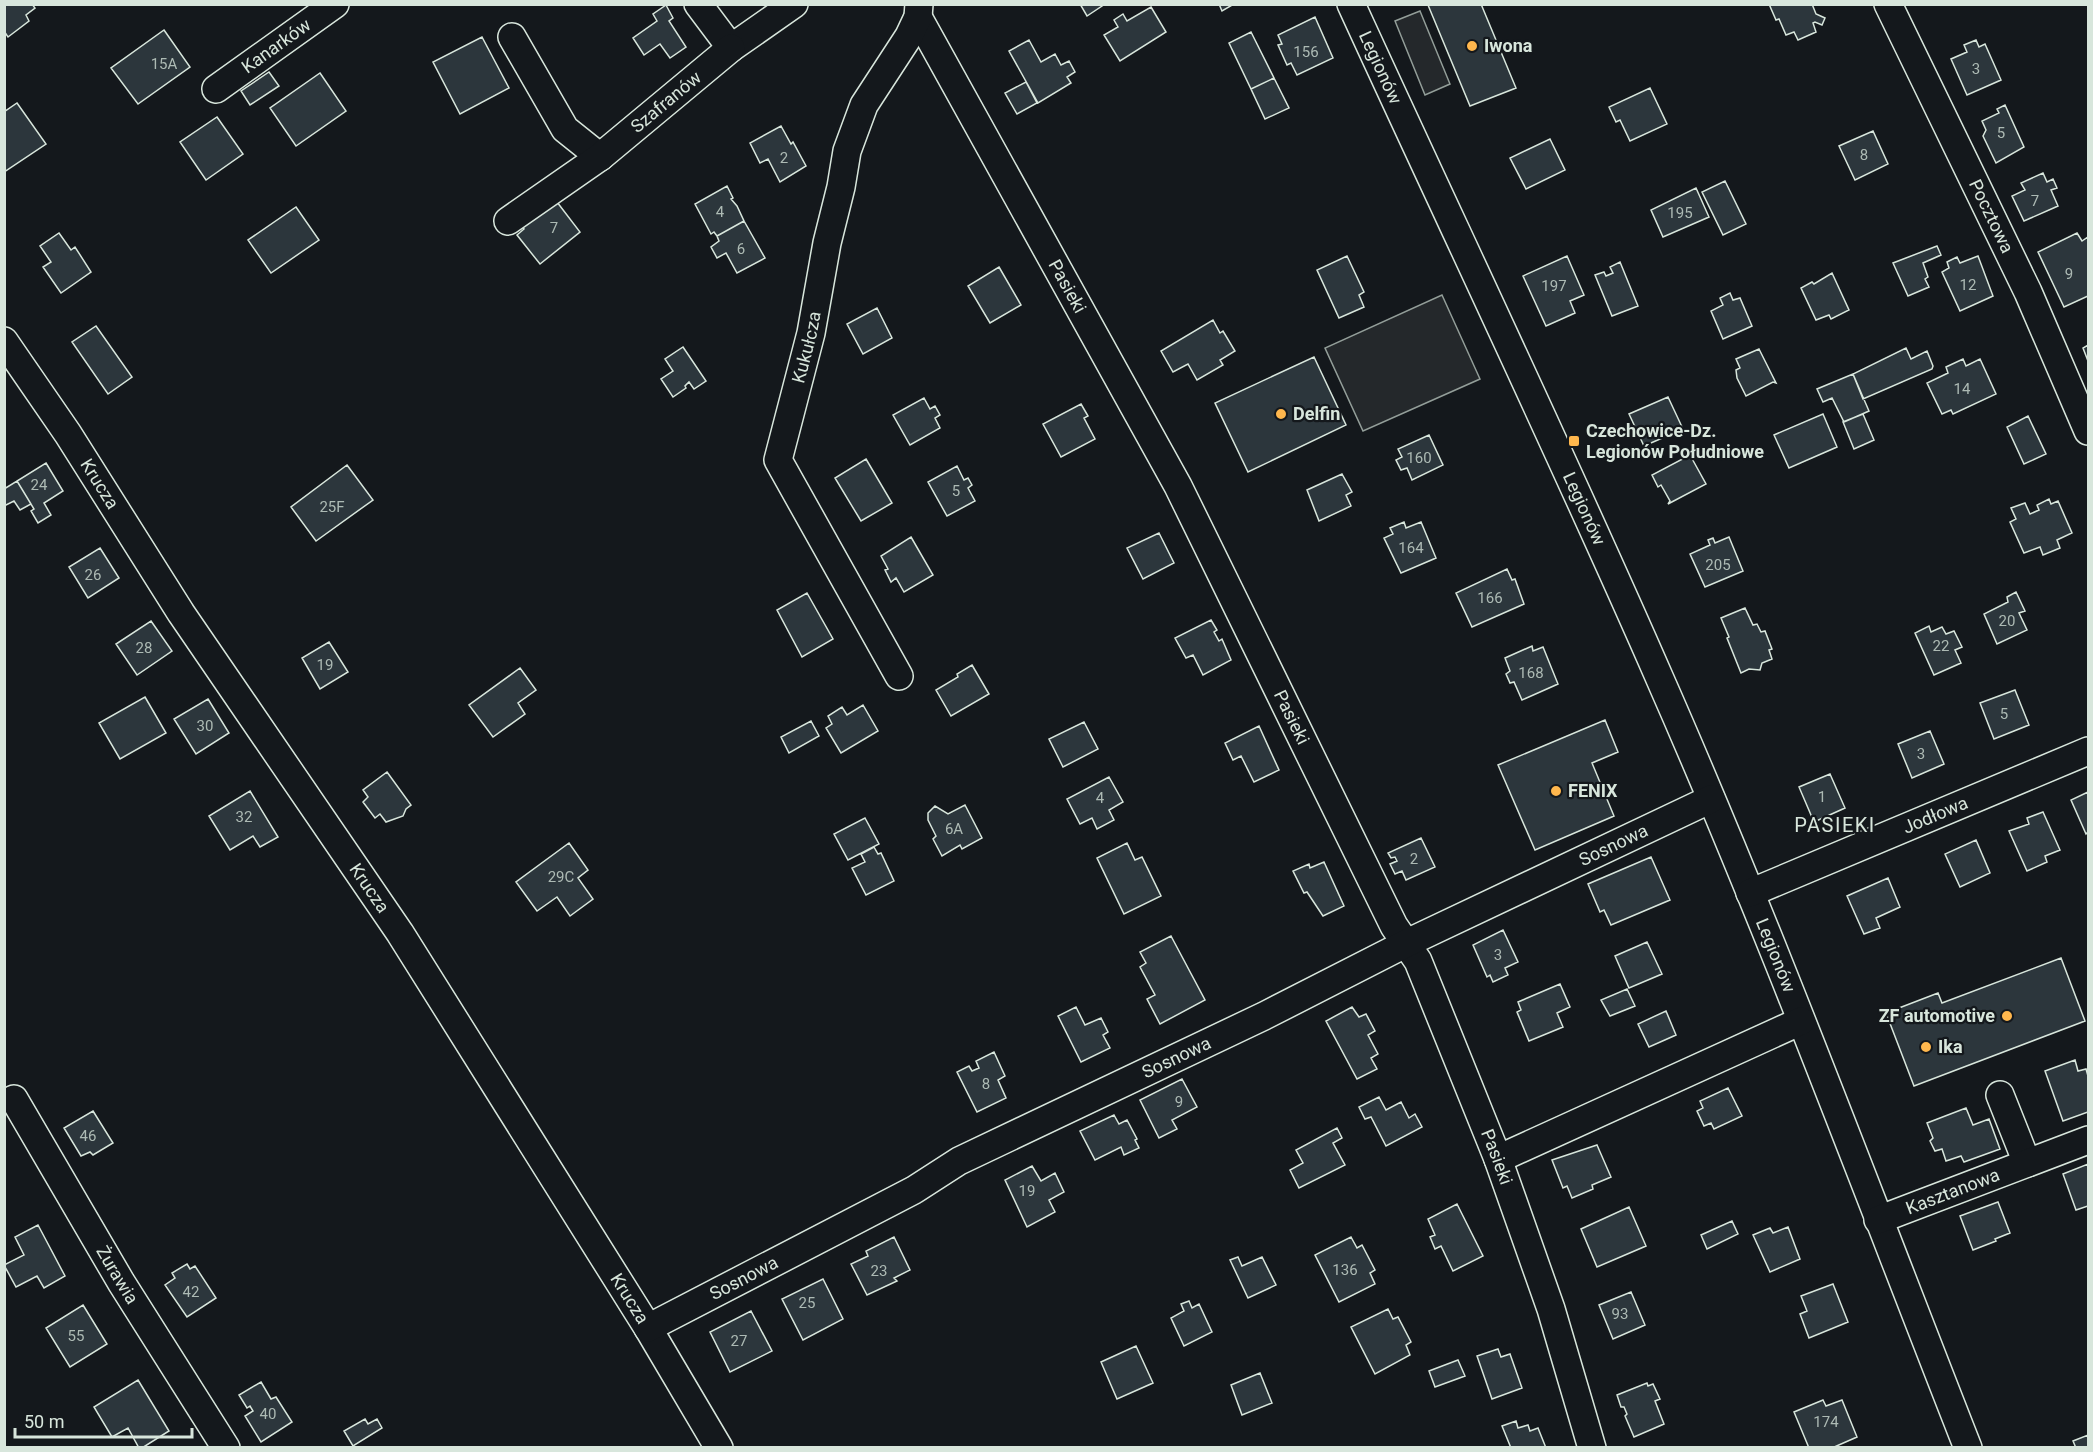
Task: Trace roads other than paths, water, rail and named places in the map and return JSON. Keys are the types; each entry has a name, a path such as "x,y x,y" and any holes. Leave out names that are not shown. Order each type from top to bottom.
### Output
{"street":[{"name":"Kanarków","path":"216,89 335,4"},
{"path":"698,4 731,48"},
{"name":"Szafranów","path":"508,221 600,157 731,48 794,4"},
{"name":"Legionów","path":"1351,4 1588,517 1661,681 1750,893 1968,1448"},
{"name":"Pocztowa","path":"1888,4 2028,292 2088,431"},
{"name":"Kukułcza","path":"899,676 778,460 812,333 827,243 841,188 847,151 864,105 909,36 919,11"},
{"name":"Pasieki","path":"919,11 1178,486 1394,926 1418,961 1498,1159 1551,1309 1592,1448"},
{"path":"512,38 565,129 600,157"},
{"name":"Krucza","path":"4,341 68,434 181,613 400,933 648,1328 719,1448"},
{"name":"Jodłowa","path":"1750,893 2088,751"},
{"name":"Sosnowa","path":"648,1328 914,1190 959,1161 1711,799"},
{"path":"1498,1159 1801,1021"},
{"path":"2001,1095 2026,1163"},
{"name":"Żurawia","path":"14,1099 121,1282 226,1448"},
{"name":"Kasztanowa","path":"1878,1220 2088,1140"}],"place":[{"name":"Iwona","path":"1472,46"},
{"name":"Delfin","path":"1281,414"},
{"name":"Czechowice-Dz. Legionów Południowe","path":"1574,441"},
{"name":"FENIX","path":"1556,791"},
{"name":"ZF automotive","path":"2007,1016"},
{"name":"Ika","path":"1926,1047"}],"district":[{"name":"PASIEKI","path":"1835,825"}]}
